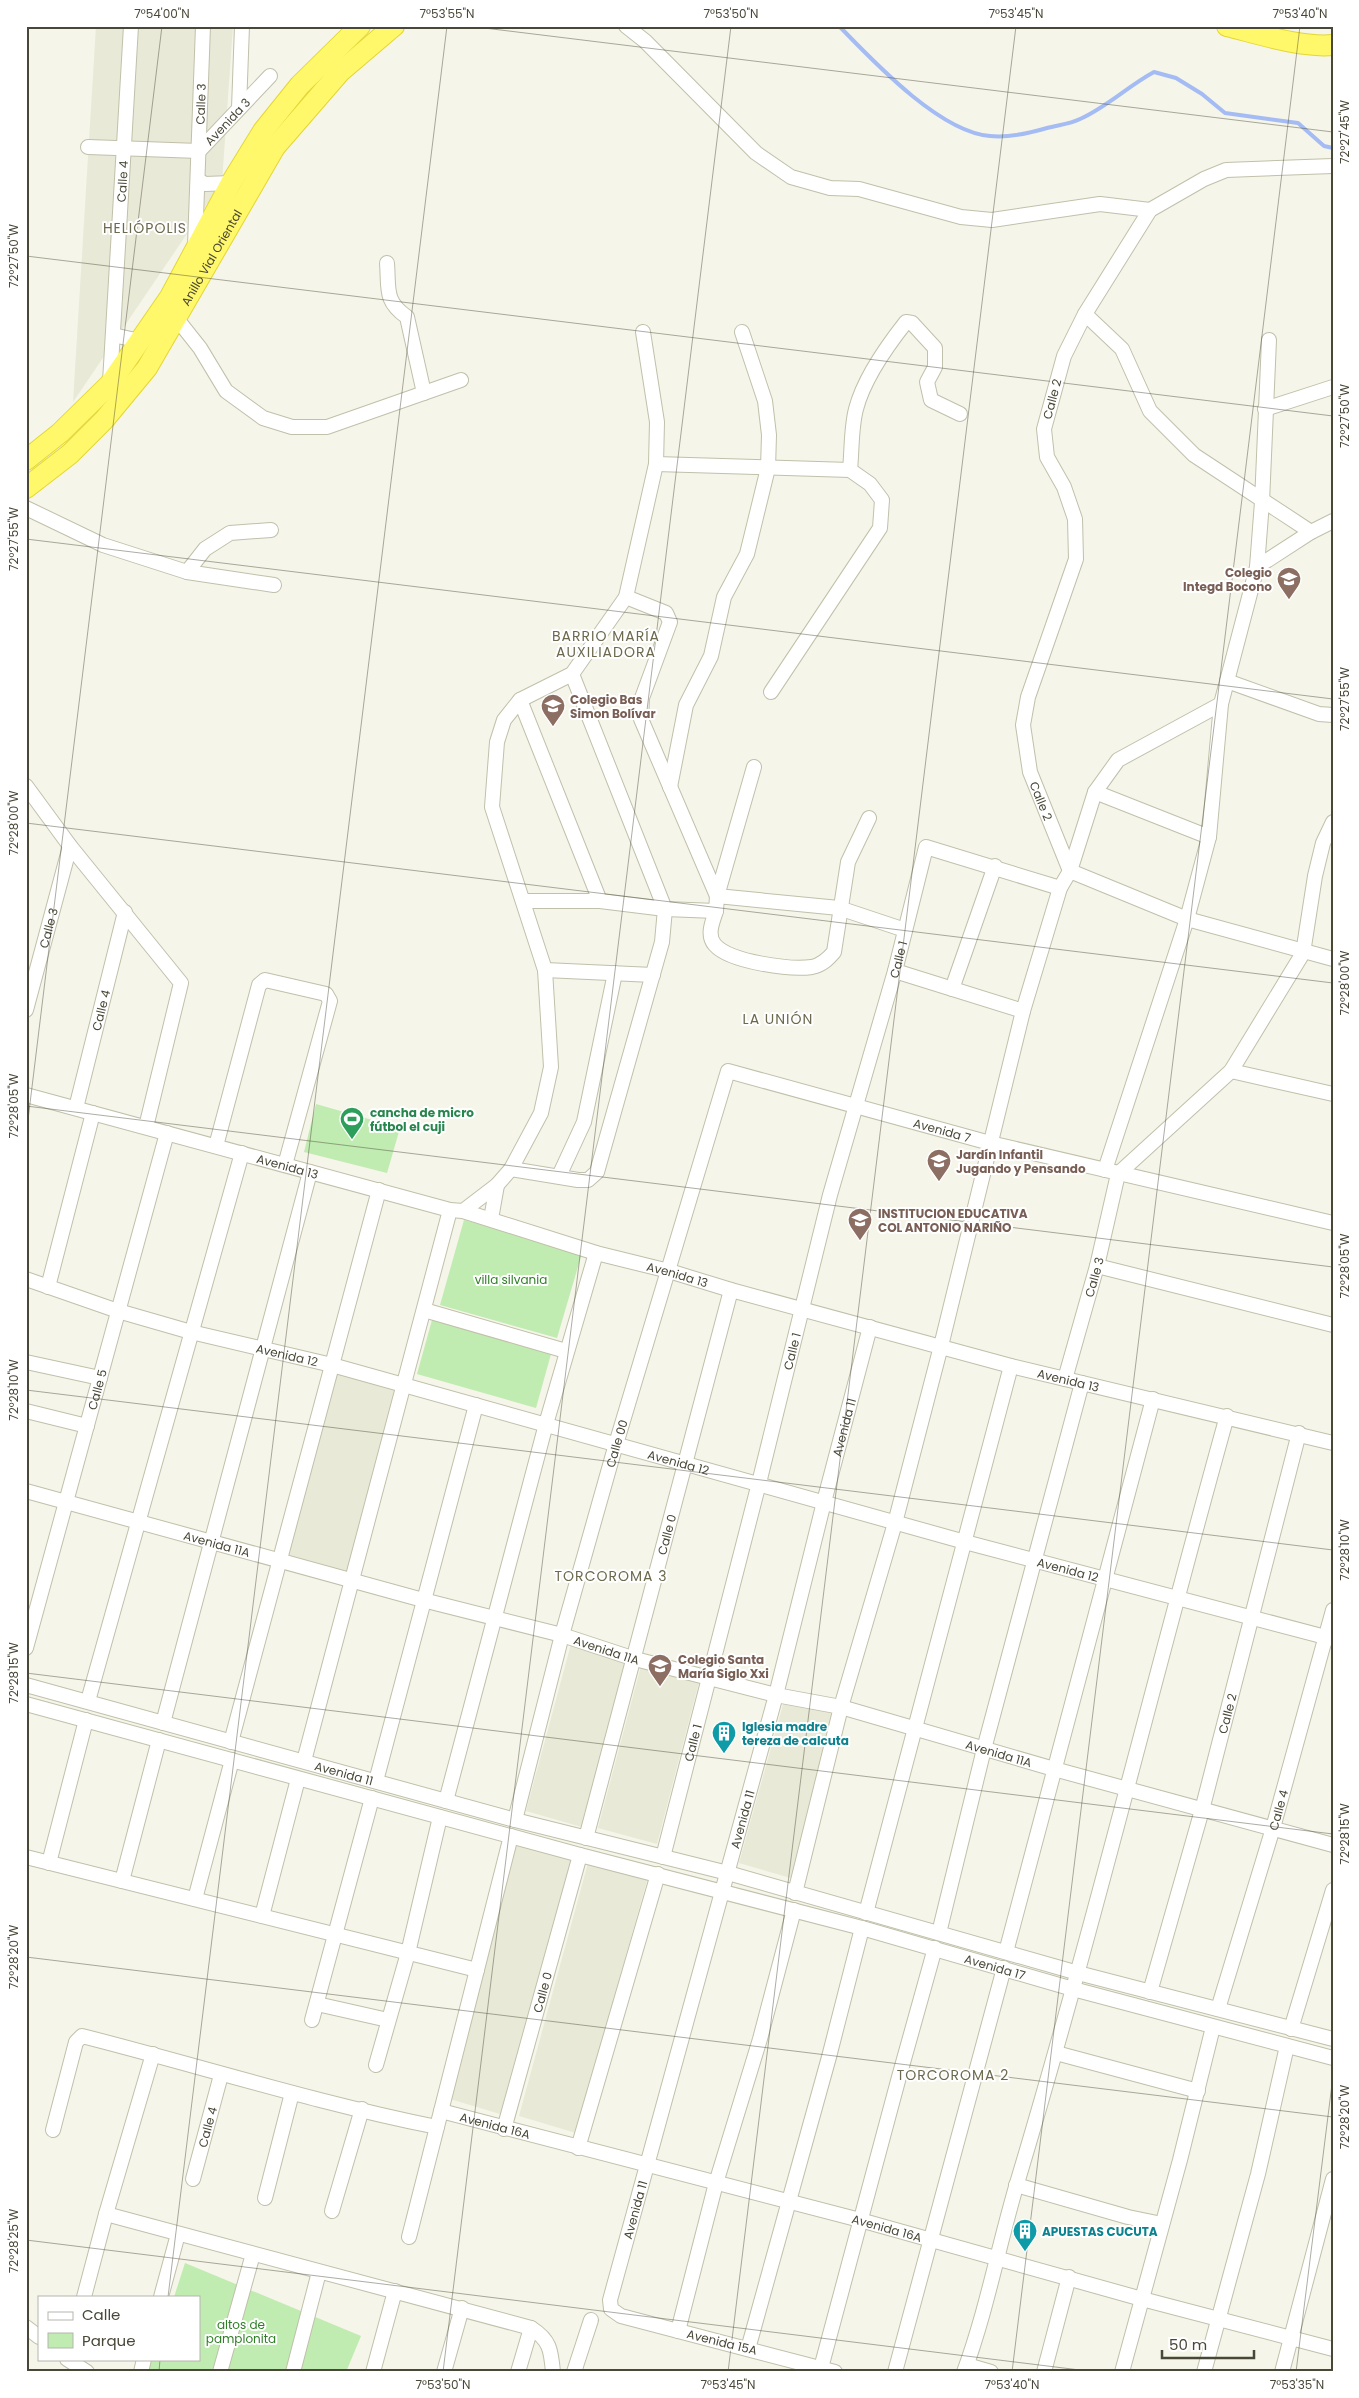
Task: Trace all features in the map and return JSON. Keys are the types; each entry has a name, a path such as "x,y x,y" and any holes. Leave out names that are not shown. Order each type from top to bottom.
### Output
{"highway":[{"name":"Anillo Vial Oriental","path":"26,460 60,433 110,384 170,297 195,249 263,131 300,84 360,26"},
{"name":"Anillo Vial Oriental","path":"26,488 70,454 104,420 147,368 275,147 340,72 394,26"},
{"path":"1227,26 1286,40 1329,46"},
{"path":"1309,26 1316,38 1329,46"}],"street":[{"name":"Calle 4","path":"110,384 131,26"},
{"name":"Calle 3","path":"195,249 203,26"},
{"path":"239,108 242,26"},
{"path":"626,26 645,41 756,153 791,176 830,188 858,189 961,217 992,220 1100,204 1150,210"},
{"name":"Avenida 3","path":"88,146 199,150 270,76"},
{"name":"Calle 2","path":"1070,871 1030,772 1023,725 1028,697 1076,558 1075,519 1064,487 1047,457 1044,428 1064,356 1086,314 1150,210 1204,179 1226,170 1333,166"},
{"path":"198,180 204,184 232,183"},
{"path":"387,262 390,301 397,310 407,317 424,393"},
{"path":"1086,314 1122,349 1150,411 1194,455 1262,502 1311,532"},
{"path":"177,319 200,348 226,391 263,418 292,427 327,427 461,380"},
{"path":"850,470 856,408 888,345 906,322 912,323 935,348 934,367 927,382 931,400 960,414"},
{"path":"304,1761 424,1310 456,1210 497,1185 511,1169 541,1114 551,1066 544,970 524,901 492,807 497,742 504,720 520,700 572,674 626,597 656,464 657,422 642,332"},
{"path":"670,787 686,706 711,656 724,597 747,554 768,468 769,435 765,401 742,332"},
{"path":"113,335 140,341"},
{"name":"Calle 3","path":"1065,1379 1097,1266 1112,1172 1187,919 1209,837 1221,704 1256,567 1262,502 1269,340"},
{"path":"1265,409 1333,387"},
{"path":"656,464 850,470 870,484 882,500 880,528 771,692"},
{"path":"26,508 103,545 186,572 274,586"},
{"path":"1256,567 1311,532 1333,521"},
{"path":"186,572 205,549 230,534 270,530"},
{"path":"626,597 666,613 670,622 642,698 641,719 718,896"},
{"path":"511,1169 588,1180 597,1172 662,942 665,909 572,674"},
{"path":"1227,681 1319,714 1333,715"},
{"path":"520,700 600,901"},
{"path":"795,1893 841,1707 895,1523 941,1346 1023,1011 1060,888 1070,871 1095,792 1118,760 1221,704"},
{"path":"754,767 718,896 710,933 714,944 736,957 778,966 813,967 826,961 834,952 839,908 848,862 869,818"},
{"path":"26,786 70,846 181,983 146,1127"},
{"path":"1095,792 1209,837"},
{"path":"1112,1172 1231,1071 1303,953 1315,876 1323,842 1333,822"},
{"name":"Calle 3","path":"26,1010 70,846"},
{"name":"Calle 1","path":"663,1857 759,1483 830,1194 895,970 926,847 995,866"},
{"path":"952,989 995,866 1060,888"},
{"path":"1070,871 1187,919 1333,960"},
{"path":"718,896 839,908 905,930"},
{"path":"524,901 600,901 665,909 716,911"},
{"name":"Calle 4","path":"76,1108 125,912"},
{"path":"544,970 652,975"},
{"path":"895,970 1023,1011"},
{"path":"559,1176 584,1122 615,973"},
{"path":"216,1146 259,985 265,980 326,994 330,1002 285,1165"},
{"name":"Avenida 7","path":"728,1071 990,1143 1333,1223"},
{"name":"Calle 00","path":"515,1820 562,1635 616,1444 728,1071"},
{"path":"1231,1071 1333,1094"},
{"name":"Avenida 13","path":"26,1095 491,1219 596,1253 669,1271 731,1290 1011,1366 1333,1442"},
{"path":"48,1287 93,1113"},
{"name":"Calle 5","path":"26,1648 167,1133"},
{"path":"88,1701 242,1153"},
{"path":"163,1723 310,1172"},
{"path":"491,1219 497,1185"},
{"path":"230,1742 379,1190"},
{"path":"446,1801 546,1424 596,1253"},
{"path":"1097,1266 1333,1325"},
{"name":"Avenida 12","path":"26,1280 118,1311 191,1332 332,1365 759,1483 964,1542 1329,1638"},
{"name":"Calle 0","path":"586,1838 635,1659 731,1290"},
{"path":"424,1310 566,1351"},
{"name":"Avenida 11","path":"611,2308 611,2295 776,1695 870,1327"},
{"path":"26,1362 100,1378"},
{"path":"866,1913 1011,1366"},
{"path":"939,1933 984,1749 1036,1561 1082,1383"},
{"path":"1006,1952 1153,1398"},
{"path":"376,1781 476,1405"},
{"path":"26,1411 87,1426"},
{"path":"991,2372 965,2368 1016,2185 1074,1989 1128,1790 1176,1598 1227,1416"},
{"name":"Calle 2","path":"1150,1992 1202,1810 1298,1433"},
{"name":"Avenida 11A","path":"26,1491 423,1600 562,1635 635,1659 776,1695 841,1707 1128,1790 1333,1845"},
{"name":"Calle 4","path":"1218,2009 1329,1638 1333,1610"},
{"name":"Avenida 11","path":"26,1685 515,1820 663,1857"},
{"name":"Avenida 11","path":"26,1704 580,1855 658,1874"},
{"path":"49,1863 86,1720"},
{"path":"122,1881 159,1740"},
{"path":"195,1899 232,1760"},
{"path":"262,1916 298,1779"},
{"path":"312,2020 337,1935 372,1798"},
{"path":"376,2065 408,1953 440,1817"},
{"path":"409,2237 511,1836"},
{"name":"Calle 0","path":"504,2129 580,1855"},
{"path":"26,1857 477,1970"},
{"name":"Avenida 17","path":"663,1857 728,1873 1078,1973 1333,2039"},
{"path":"578,2148 658,1874"},
{"name":"Avenida 17","path":"658,1874 935,1948 1213,2027 1333,2058"},
{"path":"1291,2029 1333,1890"},
{"path":"678,2331 716,2183 760,2039 794,1910"},
{"path":"748,2349 787,2201 829,2057 862,1928"},
{"path":"821,2368 935,1948"},
{"path":"895,2372 1004,1968"},
{"path":"317,2004 388,2020"},
{"path":"1122,2372 1198,2091 1213,2027"},
{"path":"53,2130 76,2042 82,2036 153,2054 221,2075 437,2127"},
{"path":"1204,2372 1258,2174 1287,2046"},
{"path":"1056,2053 1198,2091"},
{"path":"84,2296 153,2054"},
{"name":"Calle 4","path":"193,2179 221,2075"},
{"path":"265,2198 292,2093"},
{"path":"332,2211 362,2109"},
{"name":"Avenida 16A","path":"441,2111 578,2148 648,2163 716,2183 930,2238 1142,2299 1333,2349"},
{"path":"1282,2372 1333,2179"},
{"path":"1016,2185 1128,2217 1162,2224"},
{"path":"106,2214 319,2272 462,2308 530,2328 542,2335 549,2345 553,2372"},
{"path":"161,2296 178,2234"},
{"path":"220,2372 253,2254"},
{"path":"293,2372 319,2272"},
{"path":"1044,2372 1070,2277"},
{"path":"374,2372 395,2291"},
{"path":"444,2372 462,2308"},
{"name":"Avenida 15A","path":"611,2308 621,2316 835,2372"},
{"path":"574,2372 591,2320"},
{"path":"26,2327 38,2336"},
{"path":"518,2372 530,2328"},
{"path":"68,2360 87,2372"}],"shaded area":[{"path":"96,26 233,26 222,182 73,402"},
{"path":"335,1369 400,1386 350,1577 284,1558"},
{"path":"571,1644 631,1661 585,1828 526,1811"},
{"path":"641,1666 699,1682 657,1844 598,1828"},
{"path":"784,1701 835,1713 794,1879 739,1863"},
{"path":"516,1845 571,1858 500,2114 450,2099"},
{"path":"588,1863 648,1877 576,2133 519,2116"}],"green space":[{"name":"cancha de micro fútbol el cuji","path":"316,1104 400,1128 387,1173 304,1152"},
{"name":"villa silvania","path":"464,1220 582,1253 557,1338 440,1305"},
{"path":"432,1320 551,1354 536,1408 417,1374"},
{"name":"altos de pamplonita","path":"185,2263 361,2336 346,2372 148,2372 152,2360 200,2360 200,2296 174,2296"}],"waterway":[{"path":"837,26 910,94 950,122 971,132 990,136 1011,136 1072,122 1099,109 1154,72 1176,78 1202,94 1225,113 1298,123 1324,146 1333,148"}],"place":[{"name":"Colegio Integd Bocono","path":"1289,600"},
{"name":"Colegio Bas Simon Bolívar","path":"553,727"},
{"name":"cancha de micro fútbol el cuji","path":"352,1140"},
{"name":"Jardín Infantil Jugando y Pensando","path":"939,1182"},
{"name":"INSTITUCION EDUCATIVA COL ANTONIO NARIÑO","path":"860,1241"},
{"name":"Colegio Santa María Siglo Xxi","path":"660,1687"},
{"name":"Iglesia madre tereza de calcuta","path":"724,1754"},
{"name":"APUESTAS CUCUTA","path":"1025,2252"}],"district":[{"name":"HELIÓPOLIS","path":"145,228"},
{"name":"BARRIO MARÍA AUXILIADORA","path":"606,644"},
{"name":"LA UNIÓN","path":"778,1019"},
{"name":"TORCOROMA 3","path":"611,1576"},
{"name":"TORCOROMA 2","path":"953,2075"}]}
